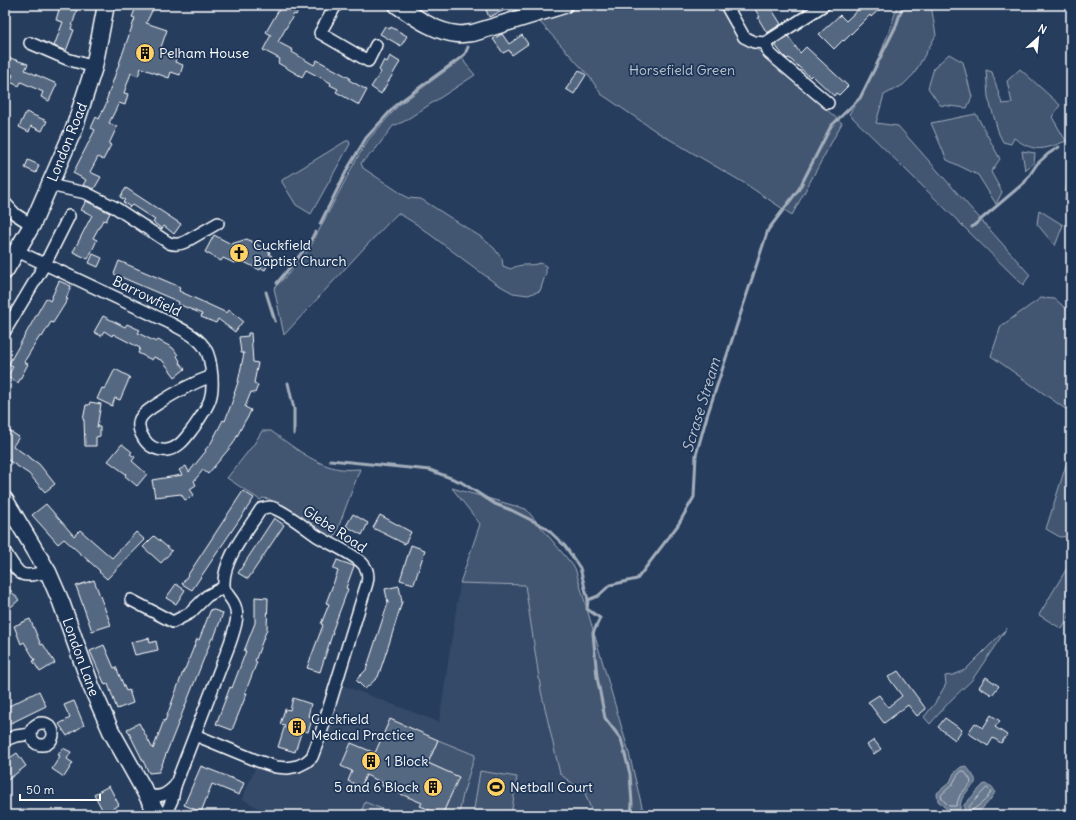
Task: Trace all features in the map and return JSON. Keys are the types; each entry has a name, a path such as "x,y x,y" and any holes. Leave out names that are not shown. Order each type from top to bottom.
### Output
{"main road":[{"name":"London Road","path":"5,271 32,225 74,129 94,67 106,5"},
{"path":"397,5 425,23 444,31 457,34 473,33 564,5"},
{"name":"London Lane","path":"5,500 48,572 61,602 91,686 111,731 158,815"}],"street":[{"path":"336,5 320,33 368,61 376,45"},
{"path":"726,5 744,37 754,42 765,42 824,5"},
{"path":"765,42 769,53 828,104"},
{"path":"30,43 68,59 94,67"},
{"path":"50,185 86,193 116,208 174,244 185,242 218,223"},
{"path":"5,203 15,214 32,225"},
{"path":"5,331 45,264 69,216"},
{"name":"Barrowfield","path":"17,251 188,333 201,343 206,350 210,360 212,376 213,386 212,395 207,408 184,440 175,448 168,450 153,448 141,435 138,426 143,414 193,383 212,376"},
{"name":"Glebe Road","path":"195,735 276,767 287,768 298,766 312,757 342,668 368,577 368,571 363,564 356,559 276,509 268,506 261,509 234,552 225,569 224,587"},
{"path":"5,552 22,575 28,576 48,572"},
{"path":"131,600 173,622 190,613 207,596 224,587 235,605 237,619 230,643 175,786 172,800 165,815"},
{"path":"5,740 16,736 31,734"},
{"path":"146,796 158,797 167,794 175,786"}],"shaded area":[{"path":"526,509 575,568 626,815 264,815 260,809 242,799 258,761 276,767 306,762 337,683 439,722 460,583 480,524"}],"green space":[{"name":"Horsefield Green","path":"589,5 721,5 738,37 759,51 842,123 792,215 744,183 657,132 601,94 589,76 539,21"},
{"path":"898,5 931,5 936,35 914,74 903,85 884,95 876,123 898,126 1030,275 1023,285 849,114 871,75"},
{"path":"949,54 963,62 972,97 967,108 940,105 928,88 934,68"},
{"path":"463,58 465,63 475,75 403,122 393,126 375,150 361,163 363,168 408,198 421,199 481,237 494,248 502,259 503,266 511,269 522,265 540,263 546,266 546,273 540,291 528,295 513,293 495,283 416,224 398,213 284,335 274,288 293,269 309,249 368,140 399,105"},
{"path":"1020,69 1060,105 1052,117 1066,141 1045,148 1034,148 1021,143 1014,138 1011,144 1003,142 999,134 988,97 986,70 992,72 1002,104 1012,103 1007,81"},
{"path":"976,114 1000,159 991,172 1002,192 996,204 978,175 947,160 931,123"},
{"path":"346,141 349,141 350,144 311,214 296,205 282,180"},
{"path":"1071,144 1071,204 1065,200"},
{"path":"1022,151 1035,153 1034,163 1025,170"},
{"path":"1039,210 1063,225 1055,246 1037,224"},
{"path":"1041,298 1055,299 1071,313 1071,413 991,356 1001,326"},
{"path":"262,431 271,431 304,454 322,464 341,469 360,469 334,539 269,499 263,498 260,500 227,478 254,444"},
{"path":"1071,449 1071,536 1060,537 1046,529"},
{"path":"452,488 526,509 575,568 628,749 644,815 593,815 585,793 560,774 541,691 525,585 460,583 480,524"},
{"path":"1067,568 1071,570 1071,614 1062,629 1039,615"},
{"path":"1007,628 972,680 951,700 930,724 924,717 935,703 946,684 945,676 953,675 965,670"},
{"path":"438,740 475,755 463,794 459,815 442,815 458,777 428,763"},
{"name":"Netball Court","path":"480,771 517,777 511,815 473,815"},
{"path":"365,802 397,815 360,815"}],"water":[{"path":"966,766 974,777 975,783 962,798 960,809 950,810 938,801 937,793 950,782 954,773 961,767"},
{"path":"984,784 991,786 995,792 990,800 982,809 973,814 964,812 964,805"}],"building":[{"path":"137,5 155,5 146,23 167,30 160,50 177,56 175,62 183,65 180,75 171,72 169,78 141,68 138,76 131,73 124,93 128,94 125,105 119,103 109,123 117,127 109,144 111,145 103,160 98,157 90,172 101,177 94,189 83,185 86,180 73,173 95,130 91,128 96,117 99,119 107,102 106,101 135,18 132,17"},
{"path":"278,5 301,5 278,42 293,50 292,52 314,65 317,60 350,78 349,80 367,90 359,105 336,92 338,89 330,85 331,83 306,70 302,77 278,63 280,59 263,50 271,35 266,32 281,6"},
{"path":"484,5 516,5 489,17"},
{"path":"752,5 769,5 781,24 767,33 758,18 760,17"},
{"path":"863,5 884,5 871,17 870,15 834,49 819,34 840,15 846,21"},
{"path":"60,6 77,10 71,29 74,30 66,51 54,46 63,22 56,20"},
{"path":"385,26 390,29 391,27 407,36 401,46 380,34"},
{"path":"502,34 509,44 522,35 528,44 512,55 509,50 503,53 493,39"},
{"path":"788,36 800,53 806,47 848,86 839,95 836,93 834,96 812,75 810,77 789,58 787,59 775,45"},
{"path":"390,56 400,62 381,94 371,87 381,72 379,70 384,60 387,62"},
{"path":"10,58 28,64 25,70 57,84 49,101 41,97 43,92 21,82 19,86 10,82 13,75 5,72"},
{"path":"579,70 586,75 574,94 566,89"},
{"path":"26,112 47,121 42,131 31,126 29,132 19,127"},
{"path":"28,160 39,165 36,173 25,168"},
{"path":"126,188 181,224 174,234 164,226 162,229 153,222 155,220 132,205 130,207 123,202 125,200 120,197"},
{"path":"86,201 110,213 106,221 103,220 93,238 97,240 88,259 73,252 92,215 81,210"},
{"name":"Cuckfield Baptist Church","path":"214,235 231,244 247,239 270,252 269,254 272,256 265,270 261,268 260,270 242,261 234,263 223,258 221,261 205,252"},
{"path":"93,254 102,258 98,267 89,263"},
{"path":"119,261 180,287 179,291 227,313 229,310 243,321 235,332 218,319 216,323 201,317 202,314 178,304 179,302 114,274"},
{"path":"59,281 71,286 66,299 68,299 53,323 51,322 42,337 40,336 24,362 28,364 18,383 7,377 13,367 8,365 46,298 50,301"},
{"path":"103,316 125,327 127,324 140,330 138,333 156,342 158,340 173,348 178,355 179,362 185,369 175,377 163,361 154,357 152,360 138,353 140,348 113,334 112,336 104,331 101,336 94,332"},
{"path":"248,333 251,333 253,362 258,363 254,383 258,385 255,393 251,392 245,407 251,410 233,444 208,474 203,470 194,481 196,485 190,489 194,495 185,500 181,494 155,497 152,480 182,475 179,470 186,466 189,472 206,451 205,450 211,443 223,420 225,421 235,394 244,353 241,353 239,337 248,336"},
{"path":"115,369 130,377 120,400 115,398 112,406 97,399 102,388 105,389"},
{"path":"90,402 101,404 97,427 100,427 100,436 96,437 96,446 85,446 83,420 86,405 89,405"},
{"path":"5,428 19,437 13,446 39,464 55,484 45,492 29,474 5,458"},
{"path":"122,444 132,452 130,454 135,457 132,461 147,474 137,486 125,476 126,474 108,461"},
{"path":"243,491 254,498 192,590 182,584"},
{"path":"46,504 74,536 80,530 112,558 136,532 145,540 107,579 64,539 58,544 32,515"},
{"path":"353,514 368,523 362,535 346,526"},
{"path":"380,515 411,532 405,544 373,528"},
{"path":"274,518 284,525 248,579 238,573"},
{"path":"154,536 172,551 161,563 143,547"},
{"path":"411,545 425,550 414,584 400,580"},
{"path":"337,560 354,566 346,588 348,589 332,632 320,672 307,668 329,604 326,603 338,571 333,569"},
{"path":"94,580 111,625 92,631 76,586"},
{"path":"5,584 19,600 5,612"},
{"path":"176,584 185,590 176,604 166,598"},
{"path":"399,586 402,602 390,641 378,677 365,689 356,680 366,670 388,603 385,589"},
{"path":"255,597 268,598 267,629 255,661 257,662 245,693 247,693 232,730 216,724 230,687 232,688 255,623"},
{"path":"211,609 223,613 214,638 212,638 159,772 149,773 127,729 139,723 153,749 184,669 197,639 199,640"},
{"path":"30,619 41,645 43,644 55,663 40,672 33,661 35,660 24,642 21,644 14,626"},
{"path":"149,638 150,643 156,641 158,650 135,655 131,642"},
{"path":"104,645 114,668 116,667 126,691 129,690 133,703 117,709 108,684 105,685 90,651"},
{"path":"898,671 926,709 917,716 908,705 884,723 868,702 879,695 888,707 902,696 888,677"},
{"path":"986,677 999,686 992,695 979,687"},
{"path":"39,691 46,706 5,726 5,708"},
{"name":"Cuckfield Medical Practice","path":"293,698 311,704 308,716 313,717 308,732 302,730 295,752 278,747 285,725 280,724 285,709 290,710"},
{"path":"74,701 84,725 67,736 59,724 70,718 64,705"},
{"path":"991,715 1000,721 995,727 1007,735 1001,743 993,738 988,746 968,733 975,723 983,728"},
{"path":"945,718 962,730 955,740 938,727"},
{"path":"390,719 438,740 428,763 459,777 442,815 420,806 422,803 382,786 383,783 366,775 361,787 348,781 352,771 341,766 351,743 375,753"},
{"path":"874,740 881,749 874,754 867,745"},
{"path":"63,748 71,752 67,759 73,763 64,777 52,769"},
{"path":"17,753 26,766 5,782 5,761"},
{"path":"201,766 244,783 239,795 212,784 201,812 184,805"},
{"path":"109,786 119,805 104,813 94,794"}],"waterway":[{"name":"Scrase Stream","path":"631,815 632,804 630,774 621,739 605,718 597,677 593,633 600,618 587,609 588,600 598,596 610,585 637,579 678,525 694,497 696,455 707,416 768,230 799,189 831,126 860,98 896,26 903,5"},
{"path":"320,224 348,168 366,138 397,104 459,59 465,54 468,47"},
{"path":"972,227 1025,182 1037,164 1059,147"},
{"path":"277,283 309,244 315,232"},
{"path":"266,292 275,321"},
{"path":"288,383 294,409 294,434"},
{"path":"330,460 430,470 461,482 495,504 511,510 545,527 565,546 580,568 588,600"}],"place":[{"name":"Pelham House","path":"145,53"},
{"name":"Cuckfield Baptist Church","path":"239,253"},
{"name":"Cuckfield Medical Practice","path":"297,727"},
{"name":"1 Block","path":"371,761"},
{"name":"5 and 6 Block","path":"433,787"},
{"name":"Netball Court","path":"496,787"}]}
